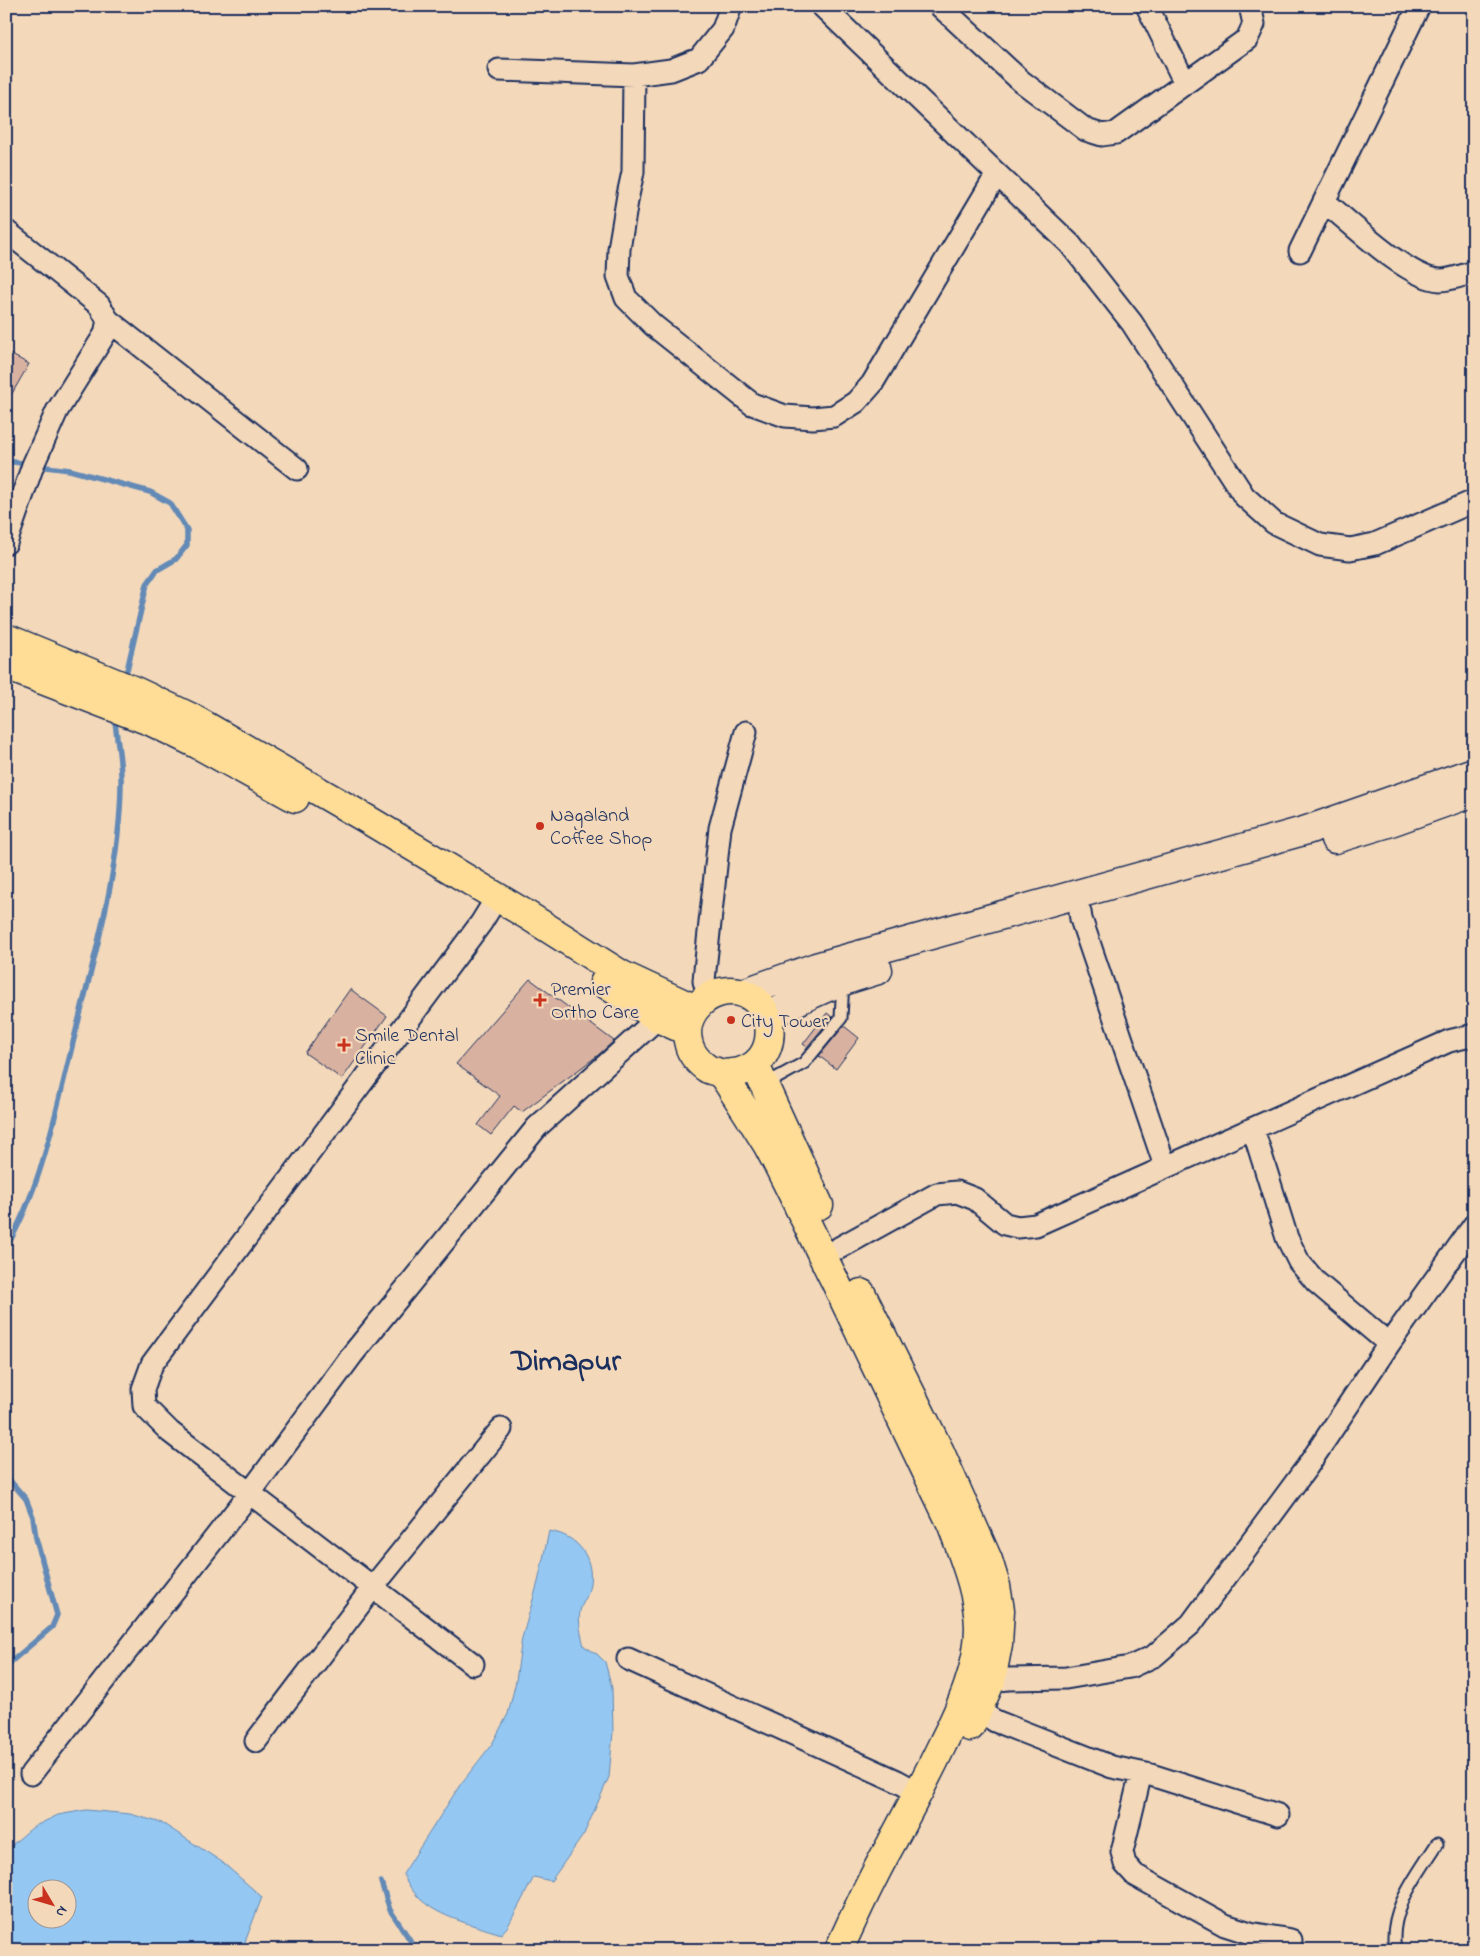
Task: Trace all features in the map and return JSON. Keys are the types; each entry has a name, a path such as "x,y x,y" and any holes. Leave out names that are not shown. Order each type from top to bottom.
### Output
{"highway":[{"path":"6,638 134,691 192,718 365,818 526,915 622,976 697,1012"},
{"path":"6,666 152,722 198,744 356,832 489,910 658,1018 697,1012 725,991 743,993 754,999 762,1007 768,1017 770,1034 759,1075 839,1248 940,1452 988,1560 996,1586 1000,1610 998,1644 991,1681 859,1950"},
{"path":"697,1012 689,1046 696,1059 707,1069 721,1074 759,1075"},
{"path":"721,1074 756,1125 787,1181 952,1525 977,1600 979,1629 975,1661 963,1702 839,1950"}],"main road":[{"path":"743,993 816,967 1307,830 1474,772"},
{"path":"768,1017 794,1001 843,980 1385,824 1474,792"}],"street":[{"path":"499,70 634,75 671,70 699,59 723,29 731,6"},
{"path":"822,6 1070,244 1132,323 1244,496 1274,523 1320,545 1350,549 1375,544 1474,501"},
{"path":"940,6 1021,81 1086,130 1102,135 1116,133 1247,39 1254,24 1250,6"},
{"path":"1146,6 1186,83"},
{"path":"1300,251 1419,6"},
{"path":"634,75 633,172 619,249 618,276 626,298 653,325 752,404 785,416 813,418 834,416 856,402 872,384 997,174"},
{"path":"1325,202 1392,257 1426,277 1440,280 1474,272"},
{"path":"6,231 99,305 108,320 297,468"},
{"path":"6,543 34,465 57,411 105,334 108,320"},
{"path":"697,1012 704,981 720,828 746,732"},
{"path":"473,1664 170,1432 144,1406 143,1389 152,1364 482,923 489,910"},
{"path":"1080,912 1165,1166"},
{"path":"31,1774 250,1493 352,1355 537,1127 658,1018"},
{"path":"839,1248 937,1194 957,1192 975,1199 1005,1224 1018,1227 1036,1225 1449,1040 1474,1035"},
{"path":"1253,1129 1287,1238 1299,1262 1316,1282 1389,1344"},
{"path":"991,1681 1066,1678 1130,1667 1154,1656 1191,1624 1307,1467 1389,1344 1474,1225"},
{"path":"256,1741 373,1588 502,1428"},
{"path":"628,1659 897,1781 919,1793"},
{"path":"978,1710 995,1721 1112,1767 1141,1773 1278,1815"},
{"path":"1141,1773 1122,1852 1125,1864 1135,1875 1225,1925 1250,1933 1291,1940"}],"lane":[{"path":"759,1075 804,1063 841,1018 843,980"},
{"path":"1395,1950 1396,1917 1406,1893 1437,1844"}],"water":[{"path":"549,1531 570,1538 584,1552 588,1561 590,1582 588,1593 579,1615 584,1646 597,1654 605,1662 612,1688 613,1732 609,1777 584,1834 551,1881 534,1877 508,1926 501,1934 465,1923 431,1907 413,1891 403,1874 460,1785 492,1744 508,1714 516,1681 522,1638 538,1582"},
{"path":"86,1810 130,1814 162,1823 222,1862 262,1897 242,1950 18,1950 10,1945 6,1939 6,1861 13,1844 33,1827 58,1815"}],"building":[{"path":"6,352 29,364 6,404"},
{"path":"530,979 614,1041 522,1112 514,1106 491,1135 478,1125 500,1096 456,1064"},
{"path":"350,989 387,1016 342,1079 305,1053"},
{"path":"827,1013 832,1017 807,1047 803,1044"},
{"path":"844,1026 859,1038 836,1069 819,1056"}],"waterway":[{"path":"6,461 29,464"},
{"path":"38,466 70,470 150,492 170,503 187,530 187,545 176,559 157,570 147,584 127,670"},
{"path":"6,1248 28,1203 45,1154 103,921 116,853 119,819 121,769 115,721"},
{"path":"6,1476 26,1499 33,1517 36,1538 57,1615 52,1627 6,1666"},
{"path":"381,1882 390,1910 410,1940 413,1950"}],"place":[{"name":"Nagaland Coffee Shop","path":"540,826"},
{"name":"Premier Ortho Care","path":"540,1000"},
{"name":"City Tower","path":"731,1020"},
{"name":"Smile Dental Clinic","path":"344,1045"}],"district":[{"name":"Dimapur","path":"566,1360"}]}
